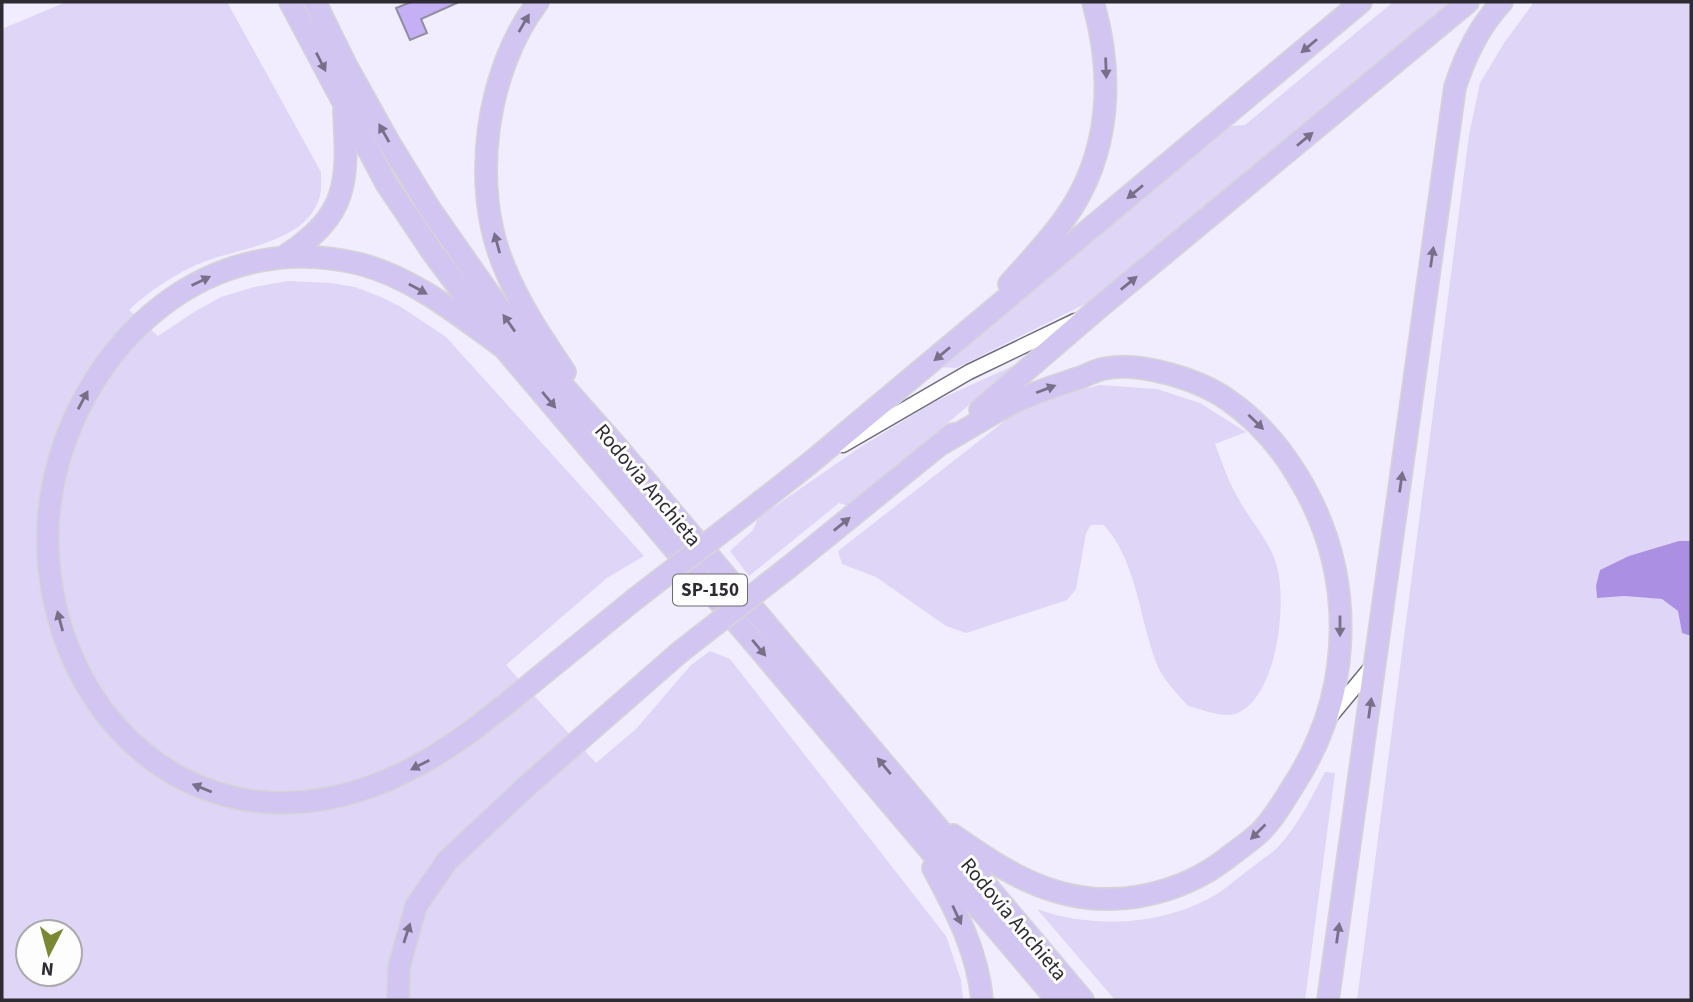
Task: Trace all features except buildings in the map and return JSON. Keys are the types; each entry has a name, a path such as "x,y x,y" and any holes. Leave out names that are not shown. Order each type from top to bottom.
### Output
{"highway":[{"name":"Rodovia Anchieta","path":"290,2 386,183 433,253 504,348 921,825 1083,1000"},
{"name":"Rodovia Anchieta","path":"315,2 390,144 430,209 518,335 618,448 921,825 1057,1000"},
{"path":"538,2 512,44 494,102 486,163 487,198 502,264 518,296 534,326 618,448"},
{"path":"965,335 1065,218 1084,187 1096,155 1106,92 1102,31 1093,2"},
{"path":"504,348 432,297 390,275 349,262 313,256 285,256 241,265 201,280 163,304 121,345 93,383 66,438 53,487 48,541 53,595 72,658 87,688 121,734 166,770 203,788 251,801 295,804 340,796 400,775 434,757 478,727 635,599 810,463 1362,2"},
{"path":"398,1000 399,967 416,906 431,881 464,843 680,652 943,443 1095,311 1468,2"},
{"path":"1328,1000 1455,86 1475,37 1503,2"},
{"path":"285,256 315,233 338,204 343,190 347,158 344,106"},
{"path":"921,825 1003,869 1060,893 1103,898 1137,897 1175,888 1207,873 1259,833 1306,765 1325,723 1339,660 1341,628 1335,565 1328,537 1308,492 1276,443 1239,407 1217,392 1187,378 1157,371 1104,368 1013,403 943,443"},
{"path":"921,825 969,941 982,1000"}],"lane":[{"path":"810,463 969,372 1095,311"},
{"path":"1325,723 1377,660"}],"shaded area":[{"path":"66,2 227,2 321,172 319,199 311,214 283,236 196,265 161,285 129,310 158,336 221,297 288,281 331,283 355,287 381,297 446,337 644,556 607,578 506,665 596,763 636,729 691,665 710,651 730,659 946,936 961,980 963,1000 2,1000 2,29"},
{"path":"1393,2 1458,2 1085,304 956,368 937,367 1229,126 1245,125"},
{"path":"1534,2 1691,2 1691,541 1679,541 1596,586 1597,597 1662,599 1678,611 1682,633 1691,636 1691,1000 1357,1000 1469,135 1480,83 1504,43"},
{"path":"1019,363 849,506 839,503 749,576 730,551 753,530 758,518 862,446 936,401"},
{"path":"1100,385 1157,389 1200,403 1246,432 1215,444 1234,492 1273,554 1281,600 1280,623 1270,669 1250,705 1235,714 1218,714 1188,706 1165,680 1150,645 1124,556 1104,525 1091,525 1086,533 1076,589 1067,600 966,633 946,626 876,577 842,564 838,551 1011,416 1050,398"},
{"path":"1679,541 1691,541 1691,636 1682,633 1678,611 1662,599 1624,596 1597,598 1596,586 1600,570 1629,556"},
{"path":"1325,772 1335,773 1305,1000 1115,1000 1037,909 1059,916 1107,922 1155,917 1200,903 1220,892 1284,841"}]}
